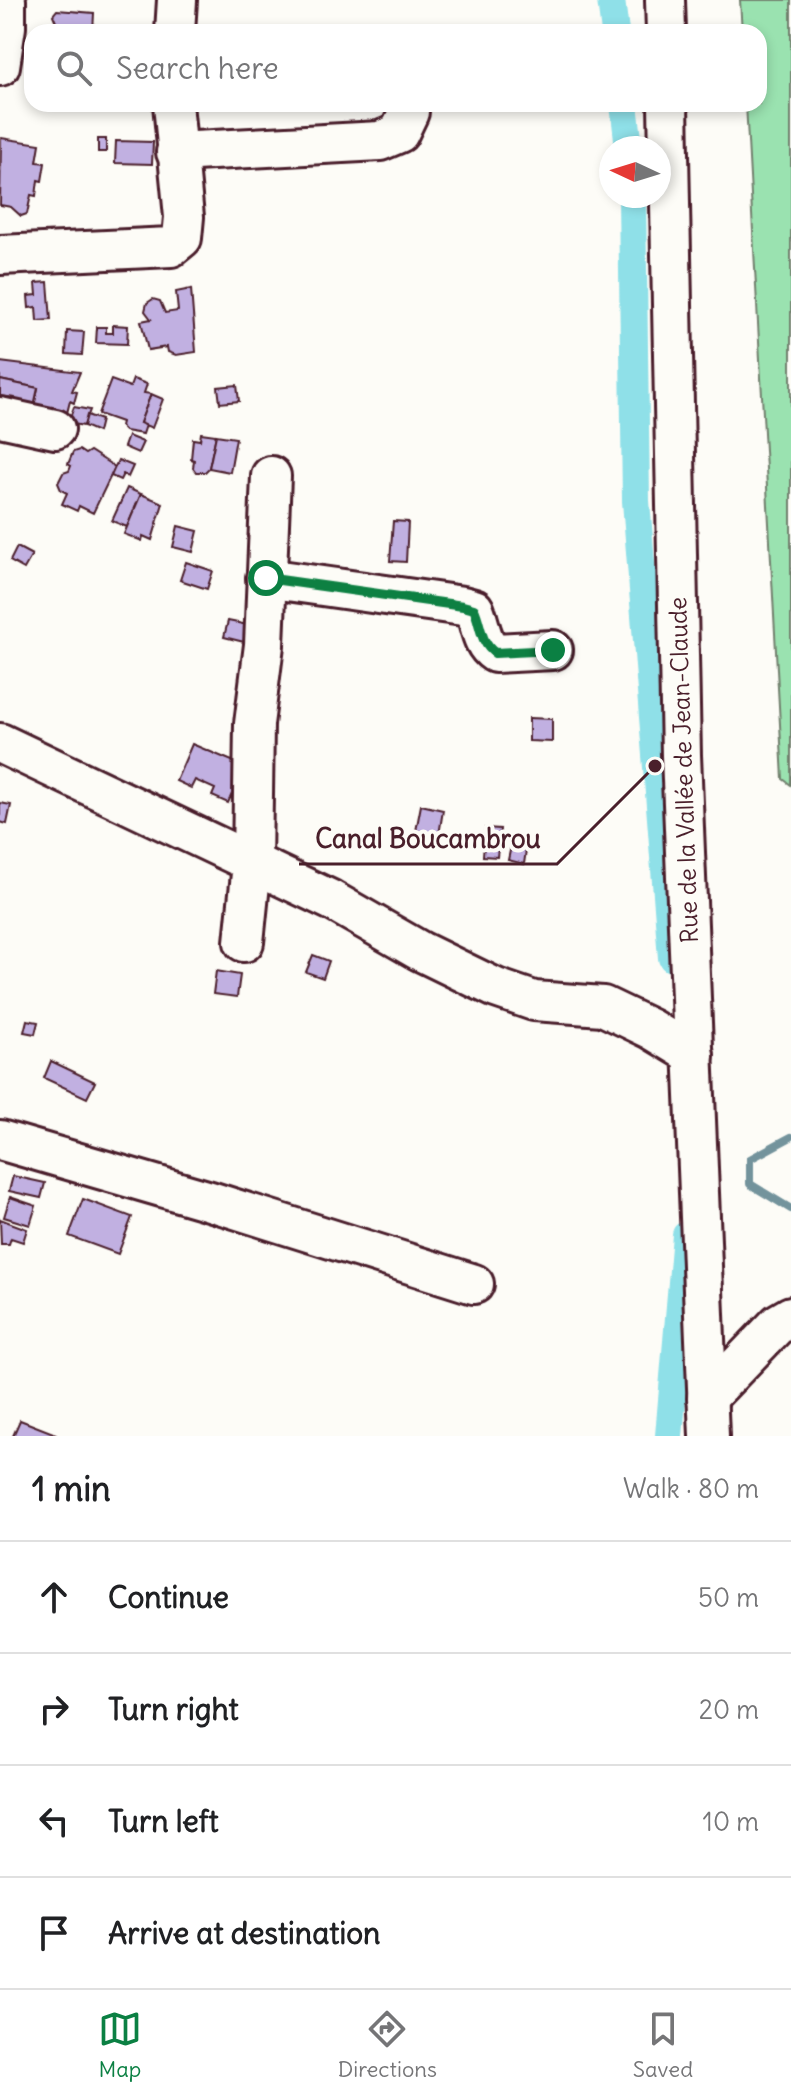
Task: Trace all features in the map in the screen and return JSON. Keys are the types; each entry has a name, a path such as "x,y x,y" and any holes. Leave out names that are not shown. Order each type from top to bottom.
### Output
{"street":[{"path":"0,66 6,27 6,0"},
{"path":"176,24 177,0"},
{"path":"665,0 666,24"},
{"path":"0,255 171,247 182,238 184,217 174,112"},
{"path":"176,152 380,141 399,133 409,112"},
{"name":"Rue de la Vallée de Jean-Claude","path":"668,112 681,755 709,1436"},
{"path":"0,417 55,429"},
{"path":"244,942 252,864 254,724 264,645 271,476"},
{"path":"266,578 463,606 474,609 484,640 495,653 553,650"},
{"path":"0,743 331,900 420,951 496,988 534,1001 603,1006 651,1029 694,1055"},
{"path":"0,1140 210,1201 474,1284"},
{"path":"707,1398 779,1323 791,1316"}],"green space":[{"path":"740,0 791,0 791,785 783,779 746,112 767,112 767,24 742,24"}],"building":[{"path":"57,10 94,13 93,24 55,24 53,15"},
{"path":"1,138 40,144 37,162 45,163 36,196 31,195 27,214 21,216 11,207 0,205"},
{"path":"98,139 106,139 106,152 98,152"},
{"path":"116,141 153,142 152,164 115,163"},
{"path":"48,282 51,320 37,321 36,307 29,308 28,296 37,295 36,283"},
{"path":"191,289 196,352 176,355 168,352 167,347 148,350 141,321 151,319 145,311 147,303 153,299 160,301 165,313 178,311 176,292"},
{"path":"113,325 128,326 127,344 96,343 97,327 106,327 106,333 113,333"},
{"path":"67,331 84,332 82,355 66,354"},
{"path":"0,362 80,372 72,391 77,392 74,403 70,401 67,413 62,416 34,406 38,388 0,380"},
{"path":"133,379 147,384 144,393 151,394 140,423 146,425 143,434 125,431 120,426 121,422 98,414 111,380 130,387"},
{"path":"0,380 38,388 34,406 17,404 15,398 0,396"},
{"path":"237,385 239,401 220,403 218,387"},
{"path":"151,394 163,399 152,428 140,423"},
{"path":"74,407 90,410 84,426 68,423"},
{"path":"87,415 101,420 98,432 84,426"},
{"path":"201,433 216,435 209,468 205,472 196,472 194,460 191,459 193,439 200,440"},
{"path":"216,435 236,438 230,472 209,468"},
{"path":"128,436 143,442 138,453 124,447"},
{"path":"79,450 85,454 90,451 115,467 93,513 79,506 77,511 62,504 67,493 61,490 58,483 63,473 69,471 71,466 68,464 73,452"},
{"path":"118,460 133,466 128,477 123,474 120,480 111,476"},
{"path":"127,488 141,494 127,527 112,521"},
{"path":"141,494 163,503 152,540 143,536 142,541 124,534"},
{"path":"393,521 408,522 406,562 390,561"},
{"path":"178,526 198,531 193,552 173,547"},
{"path":"17,547 32,555 24,569 10,561"},
{"path":"186,562 213,571 207,589 180,580"},
{"path":"228,621 248,625 244,642 224,637"},
{"path":"529,718 552,719 552,742 529,741"},
{"path":"192,744 244,766 228,803 212,796 215,789 195,780 191,788 176,781"},
{"path":"0,803 11,805 7,824 0,822"},
{"path":"421,805 443,810 439,835 416,831"},
{"path":"485,828 500,829 497,857 483,856"},
{"path":"511,846 526,850 524,864 508,860"},
{"path":"313,955 329,961 323,978 306,972"},
{"path":"216,971 240,975 237,997 213,994"},
{"path":"27,1020 38,1022 35,1034 24,1032"},
{"path":"51,1061 95,1082 87,1098 44,1078"},
{"path":"13,1176 45,1183 41,1198 9,1191"},
{"path":"10,1197 36,1206 30,1225 4,1217"},
{"path":"83,1199 132,1217 118,1254 69,1236"},
{"path":"0,1219 27,1229 23,1242 11,1238 9,1244 1,1244"},
{"path":"20,1420 56,1434 13,1436"}],"waterway":[{"path":"611,0 614,24"},
{"path":"625,112 628,136"},
{"path":"632,208 636,501 672,958"},
{"path":"791,1137 750,1159 750,1184 791,1209"},
{"path":"669,1436 686,1235"}],"place":[{"name":"Canal Boucambrou","path":"655,766"}],"route":[{"path":"266,578 463,606 474,609 484,640 495,653 553,650"}]}
